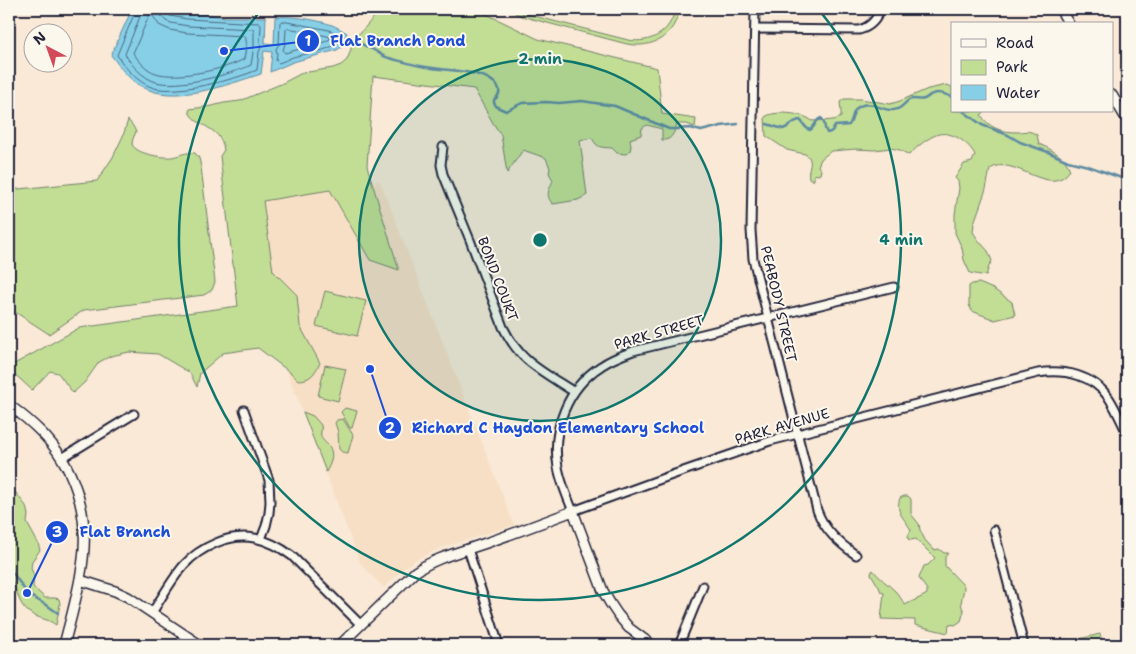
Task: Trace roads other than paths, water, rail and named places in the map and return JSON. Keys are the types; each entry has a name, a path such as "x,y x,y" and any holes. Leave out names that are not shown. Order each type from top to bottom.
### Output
{"street":[{"name":"PEABODY STREET","path":"756,9 752,246 756,275 816,510 820,519 833,536 856,555"},
{"path":"755,28 859,30 874,21 880,9"},
{"path":"1060,9 1068,22"},
{"path":"1114,99 1127,120"},
{"name":"BOND COURT","path":"443,147 441,165 443,174 509,339 526,359 574,392"},
{"name":"PARK STREET","path":"652,645 629,628 618,615 603,591 561,480 556,452 557,439 562,415 574,392 600,366 632,351 894,287"},
{"name":"PARK AVENUE","path":"340,645 420,569 435,560 770,441 1052,371 1076,375 1093,382 1108,397 1127,433"},
{"path":"9,405 41,432 62,458 72,479 82,513 85,542 83,559 80,580 64,645"},
{"path":"244,410 269,480 269,513 261,539"},
{"path":"62,458 134,414"},
{"path":"994,530 1024,645"},
{"path":"152,613 184,564 199,551 221,540 243,536 261,539 282,548 361,626"},
{"path":"468,549 499,645"},
{"path":"80,580 128,597 200,645"},
{"path":"679,645 703,586"}],"water":[{"path":"132,9 164,9 188,14 226,17 266,17 265,43 274,44 275,17 295,17 319,21 347,33 343,46 337,50 293,62 270,72 272,52 264,51 261,74 201,91 168,94 154,92 136,83 124,72 111,55"}],"waterway":[{"path":"103,9 111,12"},
{"path":"344,37 383,56 421,66 465,72 485,77 493,81 499,89 499,94 494,103 497,107 506,111 522,103 582,101 615,106 669,129 691,128 701,131 738,124"},
{"path":"767,124 783,129 800,120 810,130 817,120 821,118 827,133 832,131 835,126 849,125 855,110 864,104 896,110 911,99 925,99 936,93 951,97"},
{"path":"964,112 982,125 1020,142 1068,161 1127,180"},
{"path":"9,563 12,572 27,593 58,613"}],"place":[{"name":"Flat Branch Pond","path":"224,51"},
{"name":"Richard C Haydon Elementary School","path":"370,369"},
{"name":"Flat Branch","path":"27,593"}]}
